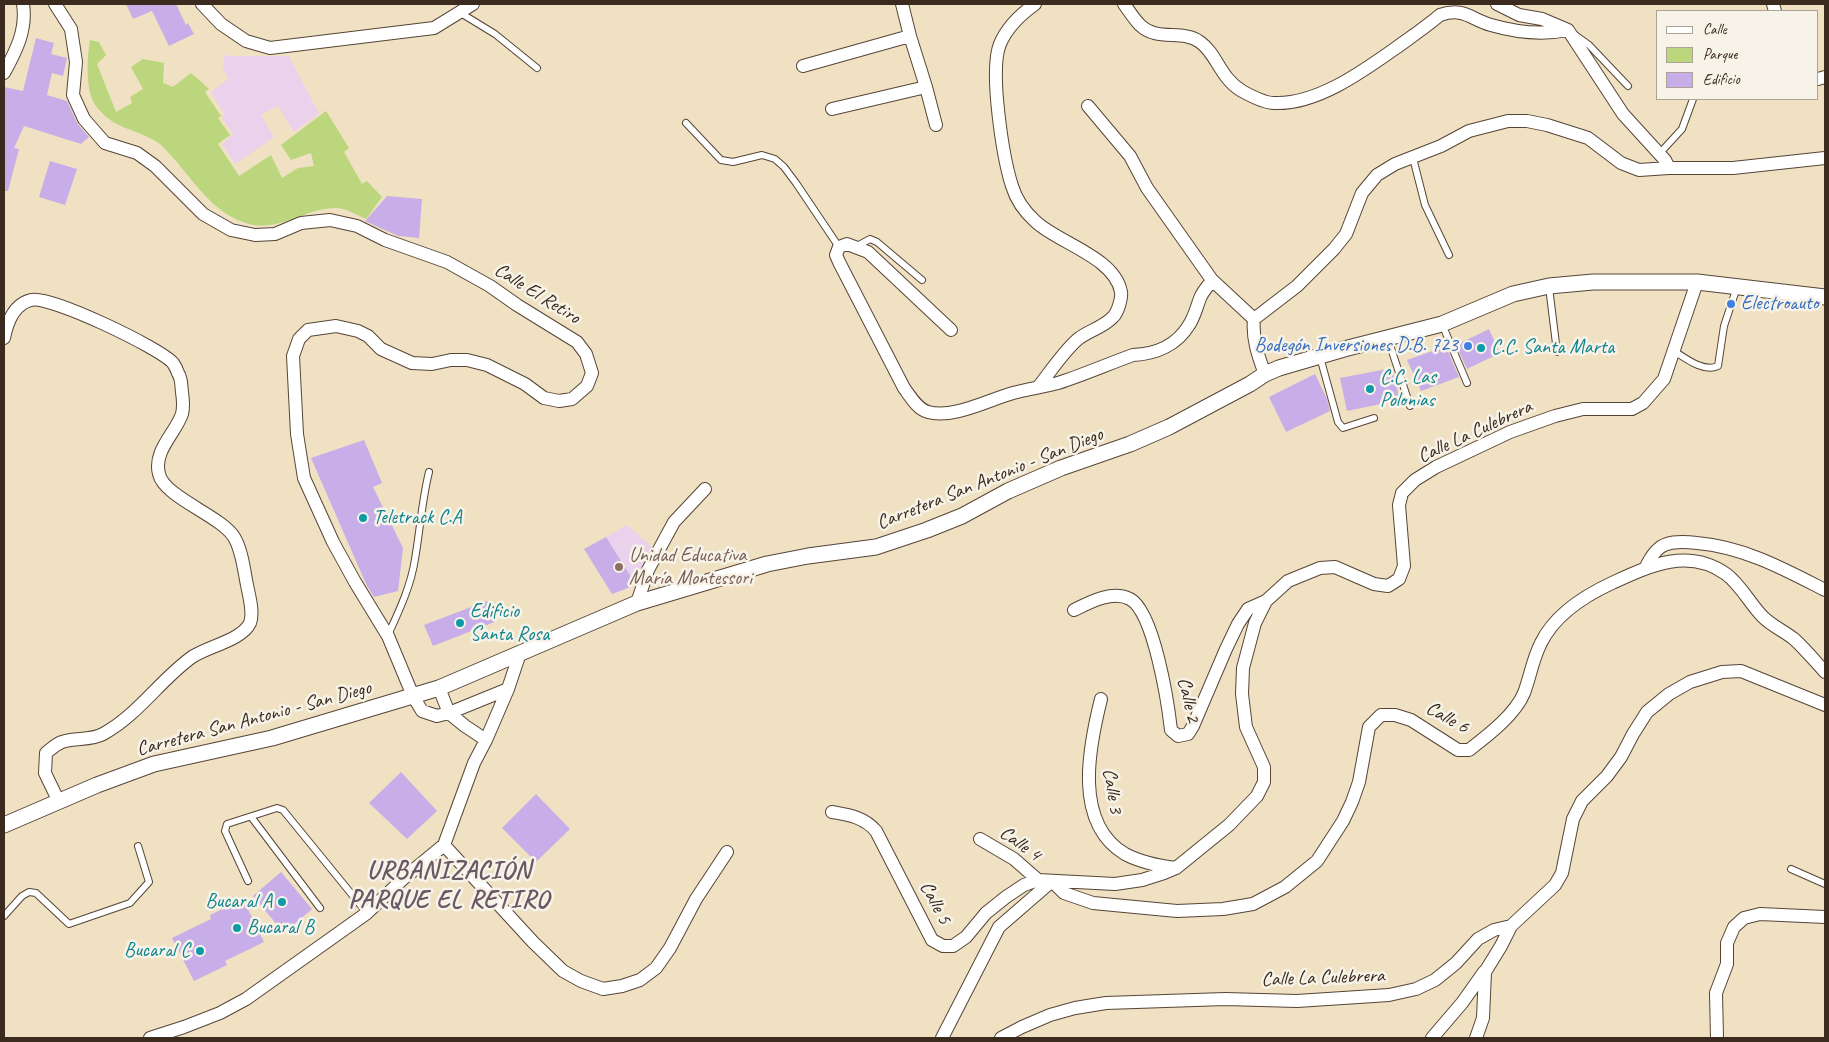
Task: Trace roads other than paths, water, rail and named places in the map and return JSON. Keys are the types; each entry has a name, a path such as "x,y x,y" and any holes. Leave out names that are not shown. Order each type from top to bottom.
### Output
{"street":[{"path":"4,73 20,43 25,15 23,4"},
{"name":"Calle El Retiro","path":"55,4 71,29 76,62 73,96 84,119 105,143 137,152 156,166 203,214 231,230 255,235 275,234 301,223 330,220 357,226 385,240 447,262 490,286 516,305 577,342 586,354 592,373 587,386 572,399 559,401 544,398 507,374 467,360 451,360 432,364 412,363 381,349 368,336 336,326 308,330 299,339 293,356 297,434 304,478 333,542 388,636 413,696 422,711 437,716 449,713"},
{"path":"202,4 222,24 246,41 270,48 434,28 473,4"},
{"path":"902,4 936,125"},
{"path":"1035,4 1012,24 1000,45 995,77 998,110 1012,187 1023,207 1035,222 1096,259 1109,271 1121,292 1114,317 1078,339 1039,386"},
{"path":"1124,4 1141,26 1157,35 1190,37 1206,46 1227,79 1241,91 1274,103 1298,100 1326,91 1374,63 1440,15 1452,11 1466,14 1488,25 1516,31 1556,33 1568,30"},
{"path":"1496,4 1519,15 1542,18 1568,30 1623,114 1660,153 1669,168"},
{"path":"803,66 910,36"},
{"path":"832,109 926,87"},
{"path":"1088,106 1130,156 1147,188 1212,280 1254,319"},
{"path":"1265,374 1253,330 1254,319 1297,286 1334,249 1346,234 1362,193 1377,175 1395,164 1441,146 1469,131 1508,121 1527,121 1554,127 1588,138 1621,164 1639,170 1733,168 1825,158"},
{"path":"951,330 868,252 857,246 847,244 840,247 836,255 838,262 904,388 915,403 925,411 948,414 1039,386 1056,384 1133,355 1145,354 1165,348 1179,337 1189,325 1202,295 1212,280"},
{"name":"Carretera San Antonio - San Diego","path":"4,825 97,785 154,764 272,738 439,688 637,603 767,564 808,556 876,547 927,530 962,516 1008,491 1061,468 1130,444 1169,427 1278,368 1442,324 1513,294 1549,286 1593,282 1697,282 1825,296"},
{"name":"Calle La Culebrera","path":"1052,881 1115,884 1142,880 1176,868 1229,825 1257,796 1264,782 1264,768 1246,727 1242,694 1243,668 1255,623 1266,601 1288,580 1320,568 1335,567 1374,584 1388,586 1399,579 1404,566 1399,505 1402,492 1416,480 1436,467 1510,432 1555,416 1583,409 1632,409 1643,403 1664,379 1697,282"},
{"path":"4,338 9,319 24,303 32,299 52,302 120,330 172,362 182,382 183,406 181,415 159,456 159,474 170,490 224,527 233,536 246,577 252,618 247,628 238,636 194,656 164,680 121,723 101,735 62,742 46,753 45,773 59,802"},
{"path":"637,603 648,570 674,522 705,489"},
{"path":"1644,569 1657,550 1666,544 1686,542 1718,545 1754,555 1825,590"},
{"name":"Calle 6","path":"1052,881 1064,893 1093,903 1177,911 1223,909 1253,904 1285,887 1318,862 1343,821 1359,782 1369,727 1381,715 1396,715 1411,720 1458,750 1469,750 1499,725 1516,706 1523,695 1541,643 1558,618 1583,598 1644,569 1664,562 1690,560 1709,564 1727,574 1764,618 1793,638 1825,672"},
{"name":"Calle 2","path":"1074,610 1098,599 1114,596 1130,599 1140,608 1160,661 1171,730 1178,736 1188,734 1193,726 1238,624 1248,609 1266,601"},
{"path":"150,1038 193,1024 246,999 367,913 404,878 444,845 474,763 508,689 520,653"},
{"path":"1432,1038 1462,1003 1484,972 1511,926 1555,885 1562,873 1573,819 1582,801 1607,776 1621,757 1647,712 1668,694 1698,680 1722,672 1741,671 1825,705"},
{"path":"439,688 449,713 486,740"},
{"path":"449,713 508,689"},
{"name":"Calle 3","path":"1101,699 1090,750 1088,784 1097,822 1105,837 1125,854 1162,866 1176,868"},
{"name":"Calle 5","path":"832,812 859,817 870,824 876,831 932,940 943,946 953,946 966,937 986,913 1006,897 1024,885 1038,880"},
{"name":"Calle 4","path":"980,838 1014,859 1038,880"},
{"path":"444,845 533,942 563,971 581,981 603,989 622,986 640,980 656,968 670,948 696,899 727,852"},
{"path":"1038,880 1052,881"},
{"path":"942,1038 999,927 1052,881"},
{"path":"1717,1038 1716,993 1728,964 1727,943 1734,927 1744,918 1760,914 1825,917"},
{"name":"Calle La Culebrera","path":"1001,1038 1050,1015 1075,1008 1106,1003 1225,999 1307,1001 1389,995 1416,989 1435,980 1456,963 1478,939 1494,930 1511,926"},
{"path":"1476,1038 1483,1018 1484,972"}],"lane":[{"path":"459,12 495,34 536,68"},
{"path":"1568,30 1589,45 1628,86"},
{"path":"1660,153 1682,129 1693,100"},
{"path":"686,123 721,160 733,162 762,155 775,159 784,167 796,183 840,247"},
{"path":"1413,158 1425,204 1449,255"},
{"path":"857,246 870,239 877,242 922,280"},
{"path":"1549,286 1557,352"},
{"path":"1674,351 1704,367 1712,369 1718,366 1724,326 1737,286"},
{"path":"1442,324 1467,383"},
{"path":"1388,338 1410,406"},
{"path":"1320,356 1338,422 1343,428 1374,418"},
{"path":"388,636 404,599 415,561 424,493 429,472"},
{"path":"248,881 225,831 228,824 252,818 277,808 283,810 367,913"},
{"path":"252,818 320,908"},
{"path":"4,916 22,896 29,892 36,893 69,924 130,903 149,882 138,846"},
{"path":"1791,869 1825,884"}],"place":[{"name":"Electroauto","path":"1731,304"},
{"name":"Bodegón Inversiones D.B. 723","path":"1468,346"},
{"name":"C.C. Santa Marta","path":"1481,348"},
{"name":"C.C. Las Polonias","path":"1370,389"},
{"name":"Teletrack C.A","path":"363,518"},
{"name":"Unidad Educativa María Montessori","path":"619,567"},
{"name":"Edificio Santa Rosa","path":"460,623"},
{"name":"Bucaral A","path":"282,902"},
{"name":"Bucaral B","path":"237,928"},
{"name":"Bucaral C","path":"200,951"}],"district":[{"name":"URBANIZACIÓN PARQUE EL RETIRO","path":"449,886"}]}
